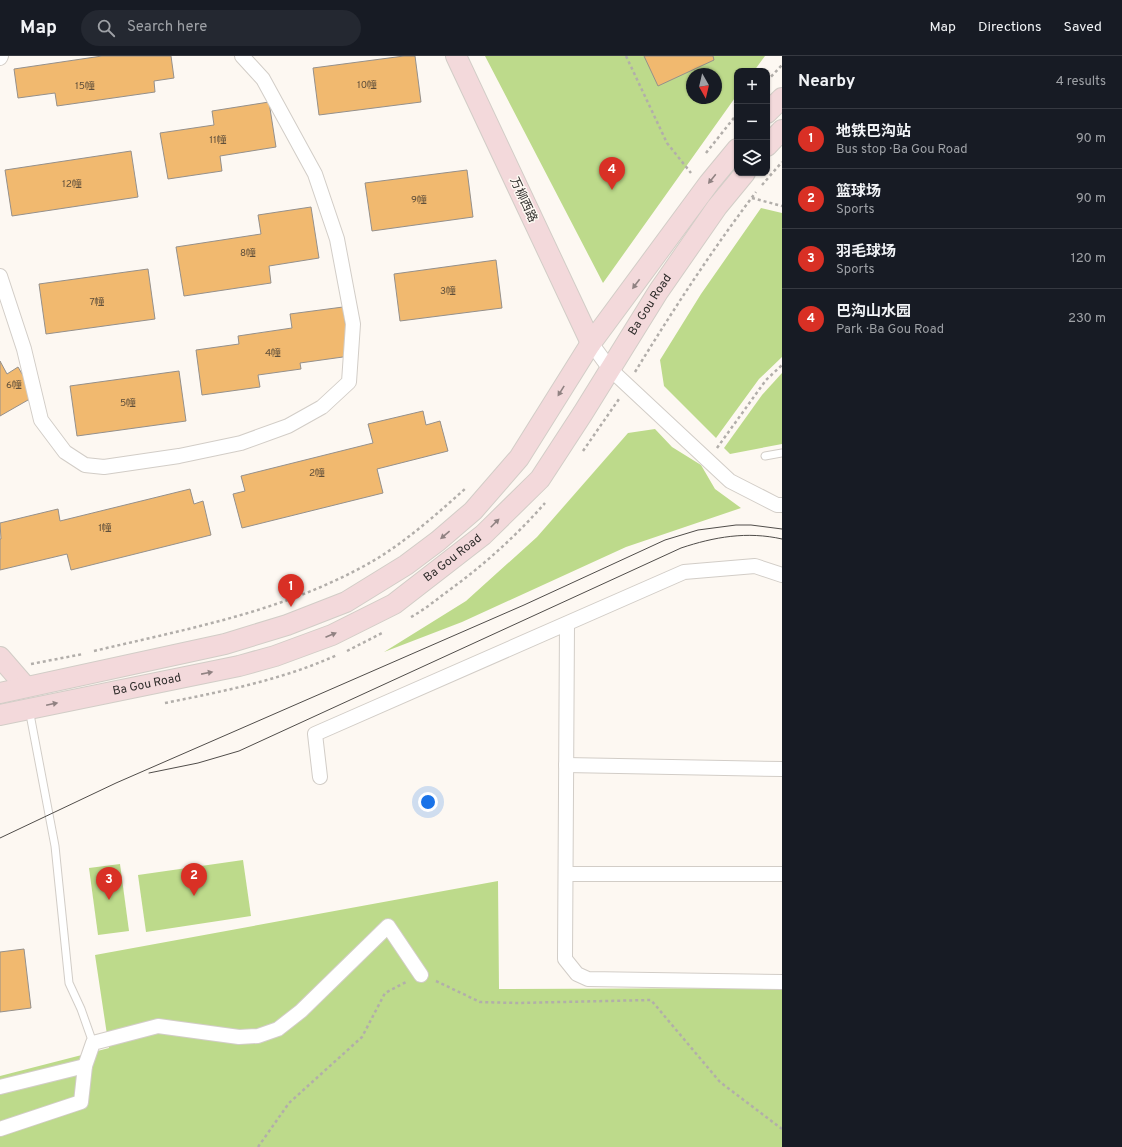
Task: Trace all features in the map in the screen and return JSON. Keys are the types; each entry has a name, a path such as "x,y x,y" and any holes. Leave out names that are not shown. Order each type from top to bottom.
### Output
{"main road":[{"name":"万柳西路","path":"456,56 591,343"},
{"path":"770,111 782,98"},
{"path":"770,143 782,130"},
{"name":"Ba Gou Road","path":"0,715 27,698 225,644 287,625 346,602 406,565 438,541 473,511 519,458 591,343 709,183 734,153"},
{"name":"Ba Gou Road","path":"0,693 27,698 246,664 275,656 332,635 394,604 483,535 540,479 658,292 717,207 743,176"},
{"path":"5,662 27,698"}],"street":[{"path":"0,276 24,349 41,420 65,452 84,465 104,467 179,456 241,443 288,426 322,407 349,382 353,324 337,239 315,174 263,79 242,56"},
{"path":"591,343 610,369 730,481 777,505 782,505"},
{"path":"320,776 315,734 684,572 755,566 782,575"},
{"path":"566,624 565,959 577,974 588,979 782,982"},
{"path":"566,765 782,769"},
{"path":"566,874 782,874"},
{"path":"0,1129 81,1102 85,1066 93,1043 158,1026 239,1036 258,1036 278,1029 301,1011 388,926 421,975"},
{"path":"0,1087 85,1066"}],"lane":[{"path":"765,456 782,454"},
{"path":"27,698 55,846 69,983 81,1009 93,1043"}],"path":[{"path":"626,56 667,143 691,173"},
{"path":"770,78 782,65"},
{"path":"706,154 734,118"},
{"path":"686,179 694,169"},
{"path":"752,198 782,206"},
{"path":"709,460 766,380 782,366"},
{"path":"93,651 236,617 269,607 337,580 380,556 424,525 466,487"},
{"path":"5,662 86,653"},
{"path":"258,1147 289,1102 362,1037 385,993 421,975 480,1002 517,1003 651,1000 720,1082 782,1129"}],"green space":[{"path":"485,56 765,56 756,68 734,68 734,99 603,283"},
{"path":"761,208 782,213 782,357 759,379 716,438 664,386 660,360 701,294"},
{"path":"782,373 782,444 730,454 724,448 762,395"},
{"path":"655,429 672,447 701,465 715,489 741,508 626,547 462,622 384,652 466,601 537,537 628,433"},
{"path":"243,860 251,916 146,932 138,875"},
{"path":"120,864 129,931 98,935 89,868"},
{"path":"498,881 499,989 782,988 782,1147 0,1147 0,1076 109,1048 95,955"}],"building":[{"path":"102,56 171,56 174,78 154,81 155,92 57,106 55,93 18,98 14,69"},
{"path":"404,56 415,56 421,102 319,115 313,68"},
{"path":"644,56 713,56 714,60 697,68 686,68 686,73 658,86"},
{"path":"269,102 276,147 220,156 222,171 168,179 160,133 214,125 212,111"},
{"path":"131,151 138,197 12,216 5,170"},
{"path":"467,170 473,217 372,231 365,183"},
{"path":"311,207 319,258 269,266 271,283 184,296 176,247 261,234 258,215"},
{"path":"496,260 502,308 400,321 394,274"},
{"path":"148,269 155,319 46,334 39,284"},
{"path":"343,307 350,356 300,363 301,369 258,375 260,387 202,395 196,350 239,344 238,336 292,328 290,314"},
{"path":"0,361 7,374 18,367 35,396 0,416"},
{"path":"179,371 186,421 77,436 70,386"},
{"path":"423,411 426,425 440,421 448,451 377,469 383,493 242,528 233,494 245,491 241,476 373,443 368,424"},
{"path":"190,489 194,504 203,501 211,535 71,570 67,554 0,570 0,523 58,509 60,521"},
{"path":"24,949 31,1008 0,1012 0,952"}],"tram line":[{"path":"0,838 116,783 524,605 665,540 698,530 736,525 751,525 782,529"},
{"path":"149,773 198,763 239,751 681,548 731,536 756,535 782,539"}],"place":[{"name":"巴沟山水园","path":"612,190"},
{"name":"地铁巴沟站","path":"291,607"},
{"name":"篮球场","path":"194,896"},
{"name":"羽毛球场","path":"109,900"}]}
